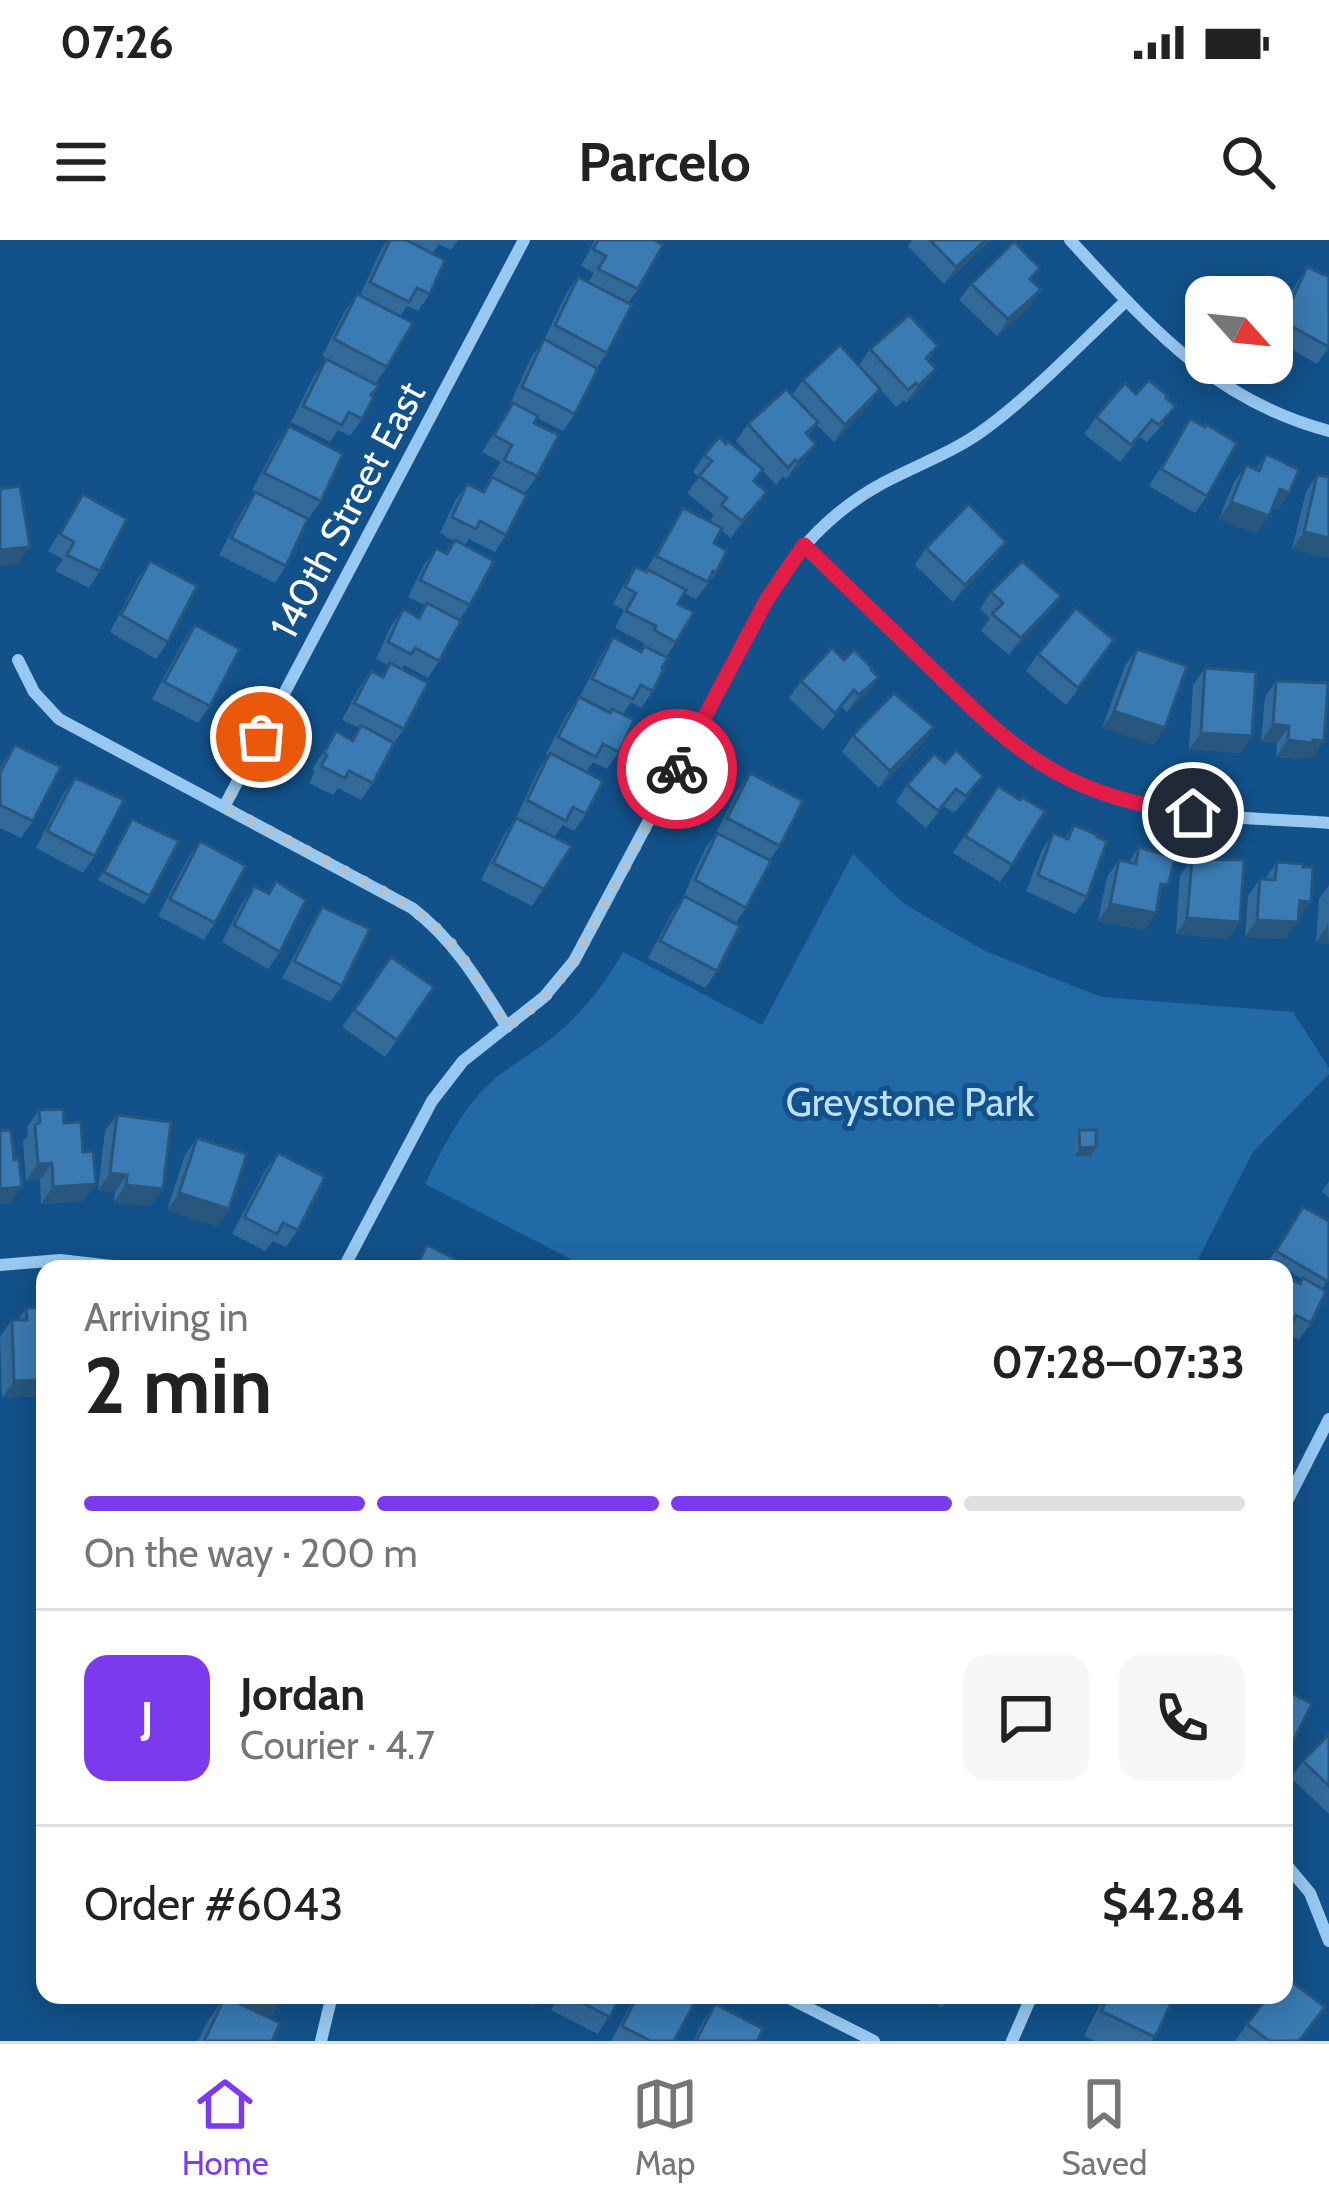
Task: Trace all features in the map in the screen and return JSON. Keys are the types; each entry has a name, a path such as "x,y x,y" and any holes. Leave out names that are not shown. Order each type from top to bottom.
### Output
{"street":[{"name":"140th Street East","path":"224,807 524,240"},
{"path":"1070,240 1165,340 1208,375 1259,405 1329,431"},
{"path":"348,1260 446,1079 544,998 574,961 767,599 804,545 865,493 941,457 991,425 1126,301"},
{"path":"804,545 983,719 1054,771 1107,795 1164,809 1329,823"},
{"path":"18,660 34,692 59,718 428,920 458,951 507,1027"},
{"path":"0,1265 36,1262"},
{"path":"1293,1489 1329,1419"},
{"path":"1293,1873 1310,1893 1329,1941"},
{"path":"320,2041 330,2004"},
{"path":"801,2004 874,2041"},
{"path":"1012,2041 1028,2004"}],"green space":[{"name":"Greystone Park","path":"853,854 903,903 983,950 1101,997 1293,1012 1329,1074 1253,1152 1198,1260 573,1260 425,1184 475,1099 568,1024 623,952 762,1025"}],"building":[{"path":"390,240 406,240 445,260 430,294 417,288 409,302 370,282"},
{"path":"598,240 654,240 663,245 638,289 598,269 606,256 593,249"},
{"path":"930,240 986,240 956,267"},
{"path":"1014,242 1040,268 1030,279 1041,290 1008,319 971,284"},
{"path":"1307,267 1329,277 1329,347 1293,327 1293,297"},
{"path":"578,277 632,305 607,353 555,325"},
{"path":"357,294 413,323 387,367 334,339"},
{"path":"909,315 938,346 926,358 936,369 908,390 870,349"},
{"path":"544,339 598,369 575,414 522,387"},
{"path":"840,345 880,389 845,425 803,380"},
{"path":"326,359 379,386 362,419 349,412 342,425 303,406"},
{"path":"1149,380 1176,406 1159,425 1152,420 1131,445 1096,417 1125,383 1136,394"},
{"path":"786,389 818,422 806,433 816,444 788,468 748,424"},
{"path":"513,403 538,416 534,423 559,435 537,476 504,460 512,445 494,435"},
{"path":"1190,419 1237,443 1207,496 1161,469"},
{"path":"289,426 343,454 321,501 264,473"},
{"path":"719,437 763,469 754,481 767,492 742,521 721,505 727,498 699,476 712,461 704,455"},
{"path":"1266,454 1299,470 1289,493 1280,489 1269,516 1231,502 1246,465 1259,471"},
{"path":"1317,475 1329,477 1329,538 1304,532"},
{"path":"492,477 527,495 506,535 480,521 476,529 452,517 467,484 484,492"},
{"path":"20,486 30,547 0,550 0,489"},
{"path":"255,492 308,519 286,566 231,538"},
{"path":"83,494 127,519 100,571 67,555 74,542 60,534"},
{"path":"969,504 1006,542 965,585 926,548"},
{"path":"683,508 722,528 714,543 727,551 708,582 656,556"},
{"path":"455,540 494,561 470,605 420,580 436,548 447,554"},
{"path":"150,561 197,586 168,642 121,615"},
{"path":"1022,561 1061,596 1021,638 992,614 1003,603 991,592"},
{"path":"635,567 686,590 678,604 694,612 676,642 626,611 636,593 625,587"},
{"path":"427,603 461,621 439,661 415,648 411,654 388,642 403,609 419,618"},
{"path":"1076,608 1114,640 1078,688 1038,654"},
{"path":"195,625 240,649 210,706 164,682"},
{"path":"613,637 641,652 644,646 668,658 653,691 641,685 633,699 592,679"},
{"path":"832,648 844,660 854,650 879,677 859,695 854,690 835,713 801,681"},
{"path":"1137,649 1187,666 1165,728 1114,711"},
{"path":"390,663 428,683 404,729 354,703 371,671 383,677"},
{"path":"1205,668 1256,672 1252,736 1201,733"},
{"path":"1276,681 1328,683 1324,741 1288,740 1289,726 1273,724"},
{"path":"894,693 934,727 890,771 853,735"},
{"path":"579,697 634,720 619,752 603,744 596,757 558,737"},
{"path":"361,725 394,743 373,783 349,771 345,778 321,766 336,731 353,741"},
{"path":"15,745 61,767 33,821 0,805 0,773"},
{"path":"956,750 983,776 966,796 956,789 938,811 907,785 934,754 945,763"},
{"path":"550,753 603,781 586,814 573,807 566,821 527,800"},
{"path":"750,773 803,801 780,846 727,818"},
{"path":"75,778 124,800 95,856 47,831"},
{"path":"998,786 1045,811 1012,865 965,836"},
{"path":"516,818 572,846 544,889 493,863"},
{"path":"132,819 179,841 150,896 104,872"},
{"path":"1074,825 1107,841 1087,897 1038,875 1053,833 1068,839"},
{"path":"717,833 771,861 746,908 695,880"},
{"path":"200,841 246,866 215,923 170,899"},
{"path":"1139,847 1175,858 1168,885 1161,884 1156,913 1110,904 1119,860 1136,864"},
{"path":"1192,859 1244,860 1240,922 1187,918"},
{"path":"1277,862 1313,867 1311,902 1300,901 1298,922 1257,920 1260,879 1275,880"},
{"path":"276,881 306,900 280,952 234,925 254,886 269,894"},
{"path":"684,896 740,926 717,971 660,941"},
{"path":"322,907 370,929 342,986 294,961"},
{"path":"391,957 434,987 397,1040 354,1010"},
{"path":"63,1109 64,1123 81,1122 83,1152 93,1151 96,1184 53,1187 52,1163 38,1164 35,1125 40,1122 39,1110"},
{"path":"117,1115 171,1122 163,1189 126,1185 127,1175 110,1173"},
{"path":"11,1130 22,1187 0,1189 0,1131"},
{"path":"1079,1130 1096,1130 1096,1147 1080,1148"},
{"path":"197,1138 247,1154 229,1209 179,1193"},
{"path":"278,1153 325,1177 298,1230 283,1223 277,1234 244,1217"},
{"path":"1303,1207 1329,1221 1327,1281 1276,1251"},
{"path":"427,1245 457,1260 420,1260"},
{"path":"1303,1278 1326,1291 1311,1323 1296,1315 1293,1321 1293,1280 1300,1284"},
{"path":"36,1307 36,1380 14,1381 12,1320 27,1320 26,1308"},
{"path":"1293,1694 1312,1704 1293,1741"},
{"path":"1329,1734 1329,1786 1303,1761"},
{"path":"1293,1983 1325,2007 1299,2041 1269,2041 1247,2024 1262,2004 1293,2004"},
{"path":"222,2004 240,2004 280,2023 272,2041 204,2041"},
{"path":"585,2004 616,2004 610,2017"},
{"path":"633,2004 694,2004 674,2041 651,2041 622,2026"},
{"path":"715,2004 763,2029 757,2041 696,2041"},
{"path":"1104,2004 1171,2004 1155,2037 1101,2011"}],"way so far":[{"path":"261,737 224,807 428,920 458,951 507,1027 544,998 574,961 677,769"}],"route":[{"path":"677,769 767,599 804,545 983,719 1029,756 1107,795 1193,813"}]}
